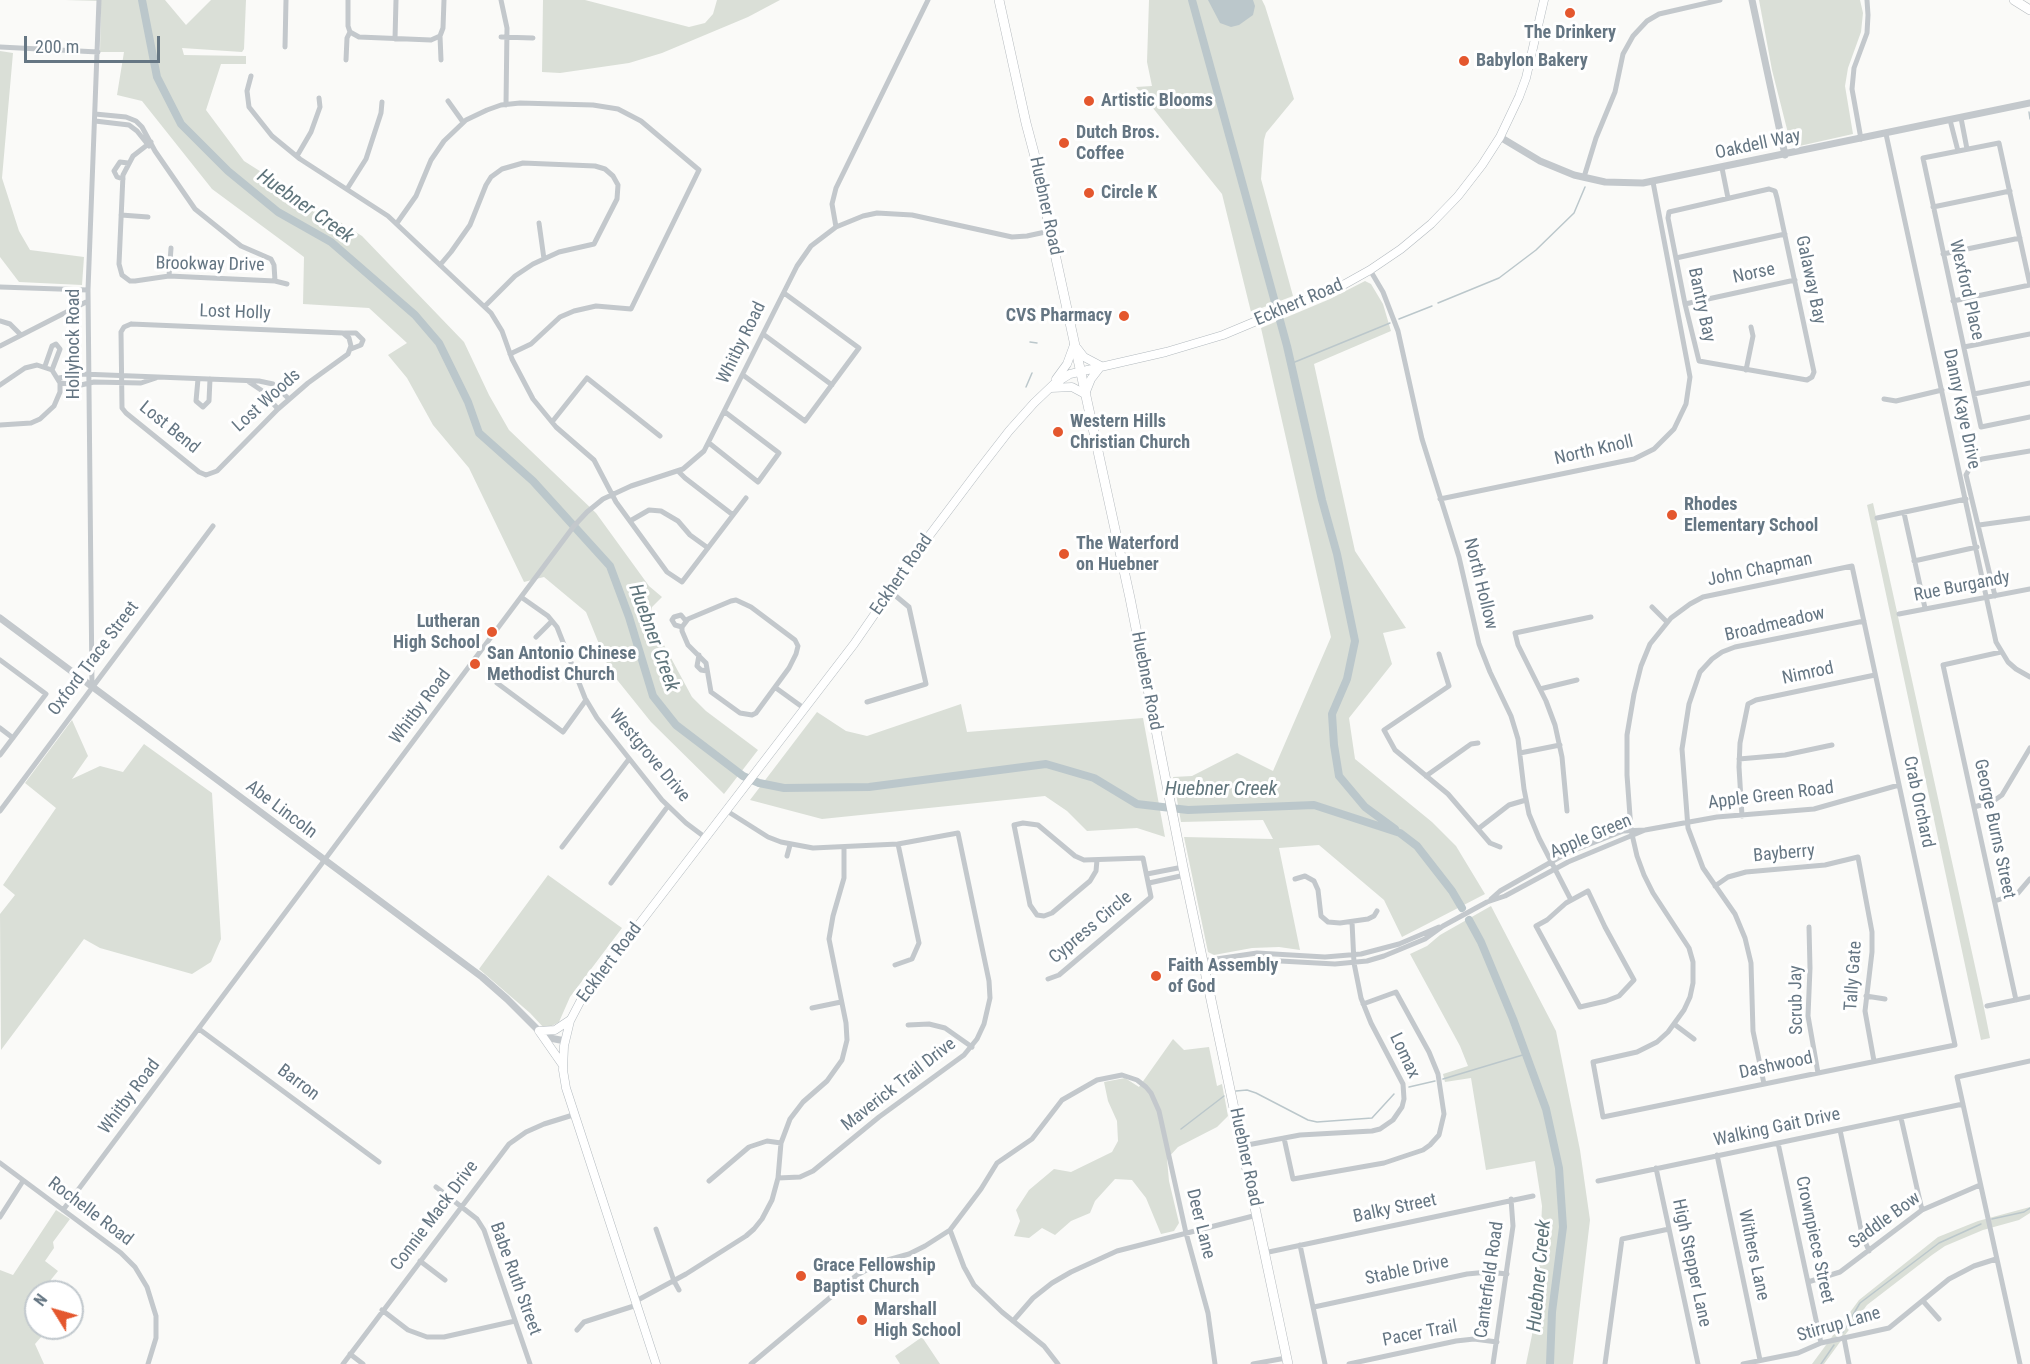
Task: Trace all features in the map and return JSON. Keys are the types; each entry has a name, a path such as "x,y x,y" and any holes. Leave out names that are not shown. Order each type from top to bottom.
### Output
{"main road":[{"name":"Huebner Road","path":"999,0 1038,168 1074,345 1130,598 1167,790 1287,1361"},
{"name":"Eckhert Road","path":"656,1364 566,1088 563,1066 565,1041 572,1019 586,993 805,709 1001,440 1050,388 1061,379 1080,370 1176,349 1223,335 1328,292 1370,270 1408,244 1443,212 1482,165 1500,137 1526,78 1544,0"},
{"path":"2014,0 2030,10"},
{"path":"1074,345 1082,355 1101,366 1091,379 1086,394 1071,386 1050,388 1065,368 1074,345"},
{"path":"539,1031 555,1030 572,1019"},
{"path":"539,1031 563,1066"}],"street":[{"name":"Hollyhock Road","path":"92,687 88,290 99,0"},
{"path":"285,46 286,0"},
{"path":"346,60 347,38 350,32 348,0"},
{"path":"394,39 396,0"},
{"path":"441,60 440,36 443,28 444,0"},
{"path":"501,0 507,28 504,37 506,105"},
{"path":"836,227 832,204 836,188 928,0"},
{"path":"1584,177 1596,138 1615,92 1623,54 1633,36 1647,21 1659,14 1720,0"},
{"path":"1752,0 1785,155"},
{"path":"1861,139 1852,89 1854,68 1867,33 1867,0"},
{"path":"350,32 356,37 394,39 431,40 440,36"},
{"path":"504,37 533,38"},
{"path":"0,47 98,52"},
{"path":"251,76 247,91 249,107 272,136 297,156 397,224 485,306 502,331 510,354 534,399 552,422 594,460 616,502 667,572 682,582 746,498"},
{"path":"297,156 311,132 320,106 319,99"},
{"path":"448,101 463,122"},
{"path":"347,189 366,159 381,113 382,102"},
{"path":"397,224 417,196 437,150 451,132 463,122 487,110 506,105 520,103 593,105 618,109 641,121 699,170 631,309 596,306 574,311 561,317 531,344 510,354"},
{"name":"Oakdell Way","path":"1500,137 1554,168 1584,177 1616,183 1653,182 2030,103"},
{"path":"95,114 131,118 142,127 154,151 200,214 241,246 271,259 275,281"},
{"path":"1961,118 1967,149"},
{"path":"1950,120 1958,151 1999,143 2030,285 1953,301"},
{"path":"95,121 129,125 149,143"},
{"name":"Danny Kaye Drive","path":"1886,134 1994,633 2001,652 2012,666 2030,677"},
{"path":"1954,139 1965,136"},
{"name":"Brookway Drive","path":"149,143 133,156 123,179 119,264 122,275 130,281 169,276 275,281 287,284"},
{"name":"Wexford Place","path":"1958,151 1923,158 1981,428 2030,417"},
{"name":"Brookway Drive","path":"123,179 117,177 114,171 120,162 128,163"},
{"path":"440,265 470,225 488,181 507,167 523,163 598,166 613,176 618,185 617,199 594,244 559,252 544,259 515,276 485,306"},
{"path":"1722,168 1728,198"},
{"name":"North Knoll","path":"1440,499 1634,459 1660,444 1674,429 1686,404 1690,377 1653,182"},
{"name":"Galaway Bay","path":"1728,198 1773,189 1795,280 1814,372 1812,377"},
{"path":"1933,207 2010,191"},
{"name":"Bantry Bay","path":"1728,198 1669,212 1668,218 1697,359 1804,380 1812,377"},
{"name":"Whitby Road","path":"63,1210 586,512 613,494 678,471 694,461 709,443 784,293 805,254 817,240 836,227 869,214 895,213 1012,237 1050,231"},
{"path":"121,215 148,217"},
{"path":"539,223 544,259"},
{"path":"1676,258 1785,234"},
{"path":"1943,254 2020,238"},
{"path":"169,276 171,248"},
{"name":"North Hollow","path":"1370,270 1383,292 1398,331 1422,439 1464,576 1479,644 1512,716 1520,753 1526,800 1539,838 1571,900"},
{"name":"Norse","path":"1685,304 1795,280"},
{"path":"0,287 88,290"},
{"path":"743,375 805,421 859,348 784,293"},
{"path":"0,346 88,301"},
{"path":"0,321 10,324 21,335"},
{"name":"Lost Holly","path":"123,327 131,324 352,332 362,337"},
{"name":"Lost Bend","path":"123,327 121,332 121,403 126,413 206,475"},
{"path":"1746,370 1753,336 1751,327"},
{"path":"345,333 351,341 351,349"},
{"path":"763,334 832,385"},
{"path":"1964,347 2030,334"},
{"name":"Lost Woods","path":"206,475 217,471 289,399 348,354 351,349 361,345 362,337"},
{"path":"45,366 52,346 56,344 60,349 52,370"},
{"path":"49,354 57,357"},
{"path":"0,385 31,365 45,366 52,370 59,381 58,399 49,412 40,419 31,423 0,424"},
{"path":"59,381 78,374 248,381 273,384 289,399"},
{"path":"70,376 71,384"},
{"path":"59,381 81,385 146,383 158,378"},
{"path":"552,422 587,378 660,436"},
{"path":"198,379 196,401 203,407 209,401 210,379"},
{"path":"248,381 261,390 278,409"},
{"path":"1974,394 2030,383"},
{"path":"1884,399 1896,401 1942,390"},
{"path":"709,443 758,482 779,453 724,412"},
{"path":"1995,596 1965,475 1972,464 1982,459 2030,452"},
{"path":"678,471 733,515"},
{"path":"1877,518 1966,499"},
{"path":"630,521 649,510 661,511 678,521 690,535 708,548"},
{"path":"1904,513 1925,608"},
{"path":"1972,527 2030,518"},
{"name":"Oxford Trace Street","path":"0,810 213,526"},
{"path":"1914,561 1977,547"},
{"name":"Crab Orchard","path":"1852,566 1955,1045"},
{"name":"John Chapman","path":"1603,1117 1593,1062 1644,1050 1663,1038 1690,997 1694,976 1693,962 1686,942 1648,884 1632,837 1626,753 1631,708 1645,654 1655,635 1667,622 1690,604 1710,595 1852,566"},
{"name":"Rue Burgandy","path":"1899,614 2030,589"},
{"path":"867,702 926,684 910,611 905,602 891,592"},
{"name":"Westgrove Drive","path":"521,597 557,627 586,700 597,718 668,806 706,838"},
{"path":"731,601 741,602 795,640 798,646 793,662 756,713 745,715 711,692 706,663 686,642 682,627 686,621 731,601"},
{"path":"1652,607 1667,622"},
{"path":"682,627 673,623 674,617 681,615 686,621"},
{"path":"1567,811 1560,745 1552,718 1518,645 1515,633 1591,617"},
{"name":"Abe Lincoln","path":"0,618 482,977 539,1031 565,1041"},
{"path":"536,637 552,621"},
{"name":"Broadmeadow","path":"1764,1084 1753,1031 1749,950 1735,914 1696,855 1686,821 1683,771 1685,726 1695,683 1708,663 1722,652 1735,647 1864,621"},
{"name":"George Burns Street","path":"2001,652 1943,665 2016,999"},
{"path":"1439,654 1449,686 1384,730 1395,750 1448,794 1490,843 1500,847"},
{"path":"699,655 696,666 707,671"},
{"path":"0,660 46,694 0,755"},
{"name":"Nimrod","path":"1739,759 1742,725 1748,704 1756,700 1875,675"},
{"path":"1540,689 1576,680"},
{"path":"497,683 562,732 586,700"},
{"path":"776,688 805,709"},
{"path":"0,728 13,738"},
{"path":"1426,776 1471,744 1478,743"},
{"path":"1520,753 1560,745"},
{"path":"1742,816 1739,759 1785,755 1832,745"},
{"path":"1974,807 1992,802 2005,792 2030,748"},
{"path":"562,847 629,759"},
{"name":"Apple Green Road","path":"1645,830 1686,821 1814,809 1899,785"},
{"path":"1478,829 1509,805 1526,800"},
{"path":"611,883 668,806"},
{"path":"727,811 757,832 790,845 813,848 898,844 919,943 912,958 895,965"},
{"path":"1097,860 1096,871 1090,881 1052,913 1040,916 1033,912 1030,905 1014,825 1023,823 1038,825 1084,860 1143,858 1149,883 1184,871"},
{"name":"Apple Green","path":"1487,902 1500,891 1586,845 1631,830 1645,830"},
{"name":"Apple Green","path":"1206,972 1262,960 1323,964 1354,963 1399,951 1425,939 1443,926 1487,902 1505,896 1554,869 1645,830"},
{"name":"Maverick Trail Drive","path":"777,1178 800,1177 813,1171 879,1117 959,1059 972,1047 987,1016 990,990 958,833 898,844"},
{"path":"787,856 790,845"},
{"path":"578,1330 584,1322 636,1303 746,1236 768,1210 775,1191 786,1128 797,1109 827,1081 842,1060 845,1049 847,1031 830,939 833,916 844,879 844,847"},
{"name":"Bayberry","path":"1715,886 1728,878 1746,872 1825,865 1858,858"},
{"name":"Tally Gate","path":"1858,858 1872,932 1865,1020 1874,1061"},
{"path":"1147,874 1184,871"},
{"path":"1295,879 1305,876 1314,881 1324,921 1352,922 1371,918 1377,910"},
{"path":"1995,901 2014,895 2030,879"},
{"name":"Cypress Circle","path":"1048,979 1059,975 1152,897 1149,883"},
{"path":"1588,891 1634,980 1619,996 1580,1006 1536,926 1571,900 1588,891"},
{"name":"Lomax","path":"1242,1146 1284,1138 1372,1131 1387,1125 1398,1114 1404,1100 1403,1084 1363,1004 1353,956 1352,922"},
{"name":"Apple Green","path":"1203,962 1257,953 1325,957 1353,956 1384,949 1443,926"},
{"name":"Scrub Jay","path":"1809,927 1808,1016 1818,1073"},
{"path":"1284,1138 1293,1179 1384,1163 1423,1150 1439,1135 1444,1114 1438,1074 1429,1052 1396,992 1363,1004"},
{"path":"1866,996 1885,999"},
{"path":"1988,1006 2030,996"},
{"path":"812,1008 841,1002"},
{"path":"908,1025 929,1024 945,1028 972,1047"},
{"path":"1674,1024 1694,1039"},
{"name":"Barron","path":"199,1029 379,1162"},
{"name":"Dashwood","path":"1603,1117 1955,1045"},
{"path":"2020,1364 1957,1077 2030,1061"},
{"name":"Deer Lane","path":"950,1230 981,1189 997,1163 1032,1139 1054,1108 1069,1096 1097,1080 1122,1075 1137,1080 1151,1094 1159,1110 1186,1233 1208,1313 1215,1364"},
{"name":"Walking Gait Drive","path":"1598,1181 1963,1104"},
{"name":"Connie Mack Drive","path":"343,1364 509,1144 519,1136 544,1124 573,1115"},
{"path":"1901,1118 1922,1210"},
{"path":"1840,1130 1862,1234 1869,1251"},
{"path":"709,1181 749,1147 767,1141 782,1143"},
{"name":"Crownpiece Street","path":"1778,1143 1821,1343"},
{"name":"Withers Lane","path":"1717,1155 1760,1360"},
{"name":"Rochelle Road","path":"0,1163 121,1253 135,1267 145,1281 154,1305 157,1327 155,1346 148,1364"},
{"name":"High Stepper Lane","path":"1656,1168 1698,1364"},
{"path":"0,1217 23,1181"},
{"name":"Saddle Bow","path":"1808,1282 1840,1272 1922,1210 1980,1185"},
{"name":"Babe Ruth Street","path":"436,1188 477,1219 487,1237 530,1364"},
{"name":"Balky Street","path":"1264,1252 1533,1196"},
{"name":"Canterfield Road","path":"1493,1364 1513,1226 1511,1199"},
{"path":"1013,1321 1033,1298 1071,1272 1131,1246 1257,1215"},
{"path":"656,1229 679,1290"},
{"path":"1605,1364 1623,1239 1669,1229"},
{"path":"751,1364 857,1275 884,1261 909,1254 950,1230 964,1267 974,1285 988,1300 1044,1346 1058,1364"},
{"path":"1300,1245 1325,1364"},
{"name":"Stirrup Lane","path":"1743,1364 1798,1353 1821,1343 1889,1328 1949,1279 1974,1266 1996,1259"},
{"path":"420,1261 446,1280"},
{"name":"Stable Drive","path":"1314,1307 1467,1274 1488,1272 1507,1274"},
{"path":"1923,1301 1939,1319"},
{"path":"382,1310 408,1330 427,1337 444,1337 515,1321"},
{"path":"1845,1338 1850,1364"},
{"name":"Pacer Trail","path":"1349,1364 1456,1341 1497,1342"},
{"path":"350,1354 363,1364"},
{"path":"1253,1364 1287,1361"}],"shaded area":[{"path":"65,0 165,0 186,25 211,0 246,0 242,52 182,48 184,55 246,56 246,64 221,64 206,110 244,161 362,236 464,342 489,395 509,430 596,513 649,586 662,597 652,607 651,621 692,697 706,711 758,750 724,794 651,722 610,671 586,612 544,577 524,582 469,468 433,425 407,378 388,355 407,343 369,308 303,304 304,257 212,189 142,101 117,95 124,52 100,52 101,1"},
{"path":"543,0 585,0 689,27 705,23 713,14 717,0 780,0 748,17 662,53 629,63 560,73 542,72"},
{"path":"1149,0 1262,0 1265,6 1294,99 1266,133 1261,179 1293,296 1251,312 1222,194 1136,87 1152,86 1147,62"},
{"path":"1208,0 1253,0 1255,6 1253,15 1239,25 1231,27 1220,23"},
{"path":"1759,0 1860,0 1863,13 1861,32 1848,68 1845,86 1853,134 1795,147 1791,145 1772,70"},
{"path":"0,51 13,53 2,178 19,231 30,250 84,257 82,285 19,282 0,257"},
{"path":"1365,281 1371,284 1383,304 1391,331 1314,364 1355,551 1406,628 1383,633 1392,664 1349,718 1355,759 1432,822 1456,846 1485,894 1402,937 1384,900 1319,845 1279,848 1300,950 1279,947 1252,948 1214,955 1208,952 1184,837 1273,839 1263,820 1181,822 1173,777 1192,776 1237,753 1273,771 1331,637 1261,328 1330,299"},
{"path":"1873,503 1982,998 1990,1038 1981,1040 1867,505"},
{"path":"961,704 967,732 1143,718 1165,837 1137,828 1087,831 1067,811 1045,796 822,819 750,800 817,712 846,731 867,736"},
{"path":"72,720 88,756 72,779 100,766 123,772 144,744 212,793 221,939 211,962 192,974 100,948 84,939 1,1050 0,914 15,895 3,885 56,808 25,783"},
{"path":"548,875 622,928 570,997 559,1022 544,1028 479,969"},
{"path":"1491,906 1556,1031 1580,1150 1590,1220 1573,1364 1526,1364 1532,1335 1542,1206 1535,1161 1486,1170 1471,1078 1445,1082 1443,1074 1468,1066 1460,1046 1410,954"},
{"path":"1173,1039 1184,1050 1209,1047 1217,1086 1222,1084 1228,1116 1217,1127 1178,1147 1167,1159 1169,1181 1179,1223 1174,1231 1161,1234 1146,1198 1132,1180 1115,1179 1095,1201 1090,1213 1071,1221 1055,1235 1042,1228 1029,1238 1014,1236 1020,1221 1016,1210 1029,1190 1054,1169 1071,1172 1112,1152 1118,1141 1117,1121 1108,1101 1104,1082 1125,1078 1139,1087"},
{"path":"2030,1207 2030,1213 2019,1220 1983,1230 1945,1246 1932,1255 1867,1305 1824,1364 1812,1364 1859,1300 1938,1237 1978,1221"},
{"path":"56,1210 70,1219 53,1242 54,1248 45,1261 58,1271 51,1280 24,1280 24,1340 38,1340 35,1344 44,1364 0,1364 0,1270 13,1275"},
{"path":"922,1337 940,1364 900,1364 895,1356"}],"waterway":[{"name":"Huebner Creek","path":"142,0 157,77 181,124 228,171 278,212 331,242 415,315 439,343 468,402 479,433 533,481 610,566 629,617 653,696 676,725 743,776 759,783 784,788 869,787 1046,764 1094,778 1137,804 1188,810 1314,805 1400,833 1417,846 1452,891 1462,908"},
{"path":"1192,0 1287,346 1322,500 1337,554 1355,641 1347,679 1332,714 1339,776 1365,807 1395,829"},
{"path":"2029,112 2030,119"},
{"path":"1438,303 1499,278 1536,250 1574,213 1585,187"},
{"path":"1399,319 1432,306"},
{"path":"1290,364 1390,323"},
{"path":"1030,342 1037,343"},
{"path":"1026,387 1032,373"},
{"name":"Huebner Creek","path":"1469,920 1481,942 1513,1019 1546,1109 1559,1168 1563,1227 1552,1312 1550,1364"},
{"path":"1443,1079 1526,1054"},
{"path":"1409,1087 1435,1081"},
{"path":"1236,1091 1247,1090 1256,1093 1308,1120 1317,1122 1372,1118 1394,1094"},
{"path":"1181,1129 1224,1096"},
{"path":"1992,1219 2024,1212 2030,1208"},
{"path":"1841,1335 1860,1303 1939,1243 1981,1224"},
{"path":"1821,1364 1834,1345"}],"place":[{"name":"The Drinkery","path":"1570,13"},
{"name":"Babylon Bakery","path":"1464,61"},
{"name":"Artistic Blooms","path":"1089,101"},
{"name":"Dutch Bros. Coffee","path":"1064,143"},
{"name":"Circle K","path":"1089,193"},
{"name":"CVS Pharmacy","path":"1124,316"},
{"name":"Western Hills Christian Church","path":"1058,432"},
{"name":"Rhodes Elementary School","path":"1672,515"},
{"name":"The Waterford on Huebner","path":"1064,554"},
{"name":"Lutheran High School","path":"492,632"},
{"name":"San Antonio Chinese Methodist Church","path":"475,664"},
{"name":"Faith Assembly of God","path":"1156,976"},
{"name":"Grace Fellowship Baptist Church","path":"801,1276"},
{"name":"Marshall High School","path":"862,1320"}]}
